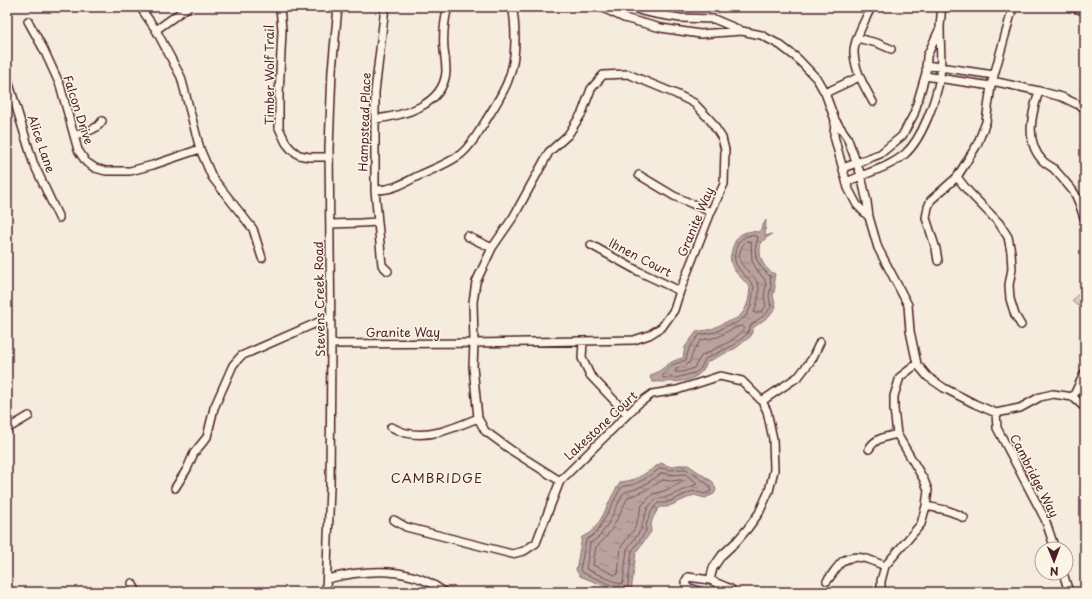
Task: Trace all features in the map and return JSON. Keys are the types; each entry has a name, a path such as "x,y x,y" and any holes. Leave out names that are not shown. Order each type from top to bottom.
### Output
{"street":[{"path":"140,7 156,30 181,77 200,149 212,178 254,229 262,258"},
{"path":"156,30 188,7"},
{"name":"Timber Wolf Trail","path":"280,7 282,30 278,95 279,128 286,143 299,155 309,157 329,157"},
{"name":"Stevens Creek Road","path":"326,592 330,487 331,344 329,157 332,70 338,7"},
{"name":"Hampstead Place","path":"386,7 375,92 374,120 377,222 382,265 388,271"},
{"path":"374,120 393,117 415,110 438,93 444,83 446,71 444,32 445,17 448,7"},
{"path":"375,190 385,190 397,187 439,168 462,153 472,143 507,85 511,74 514,61 516,29 512,7"},
{"path":"601,7 624,18 661,28 700,34 742,31 761,34 786,49 797,58 810,70 825,93 835,120 847,137 861,175 869,217 878,248 908,305 910,331 917,364 928,377 944,388 996,413 1020,408 1040,397 1052,394 1073,397 1085,408"},
{"path":"624,18 629,7"},
{"path":"632,7 642,12 664,16 714,19 742,31"},
{"path":"871,7 857,38 853,52 859,77 873,102"},
{"path":"847,182 893,162 905,154 916,141 930,111 940,78 942,54 940,28 941,7"},
{"path":"938,260 926,218 928,207 931,200 957,177 977,145 986,122 992,81 1013,7"},
{"path":"1069,7 1085,11"},
{"name":"Falcon Drive","path":"28,21 44,50 60,85 78,150 86,162 95,168 106,171 130,170 153,165 200,149"},
{"path":"843,168 857,164 880,154 902,136 914,114 925,76 927,56 940,28"},
{"path":"857,38 877,43 891,49"},
{"path":"926,65 941,67 992,81 1062,97 1085,108"},
{"name":"Granite Way","path":"331,344 474,344 582,342 634,340 649,336 662,327 674,310 711,212 724,184 726,162 722,138 711,121 694,103 628,74 603,75 591,89 582,113 568,135 549,152 514,216 492,248 476,282 472,302 474,344"},
{"path":"925,76 992,81"},
{"name":"Alice Lane","path":"7,77 33,162 59,218"},
{"path":"825,93 859,77"},
{"path":"1039,91 1031,128 1034,148 1042,160 1054,169 1074,192 1085,220"},
{"path":"835,120 834,136 848,188 857,205 869,217"},
{"path":"74,135 92,130 99,126 102,121"},
{"path":"639,175 674,196 711,212"},
{"path":"957,177 968,191 1000,223 1008,237 1012,269 1009,285 1010,299 1015,315 1021,325"},
{"path":"330,224 377,222"},
{"path":"467,236 492,248"},
{"name":"Ihnen Court","path":"591,245 638,271 680,291"},
{"path":"175,488 187,469 194,453 207,437 214,408 233,365 241,356 330,317"},
{"path":"582,342 582,358 590,375 627,414"},
{"path":"762,401 799,376 812,359 820,342"},
{"path":"474,344 473,367 478,418 484,431 560,481"},
{"path":"881,592 881,581 885,566 921,524 926,506 928,490 924,480 897,434 894,409 894,396 900,378 917,364"},
{"path":"1073,397 1085,372"},
{"name":"Lakestone Court","path":"394,520 406,527 512,554 524,551 536,543 560,481 638,404 652,394 677,390 720,376 742,381 762,401 767,411 773,439 774,470 769,491 759,513 737,541 722,555 713,568 710,580"},
{"name":"Cambridge Way","path":"996,413 997,428 1045,518 1052,541"},
{"path":"7,429 29,416"},
{"path":"391,427 405,433 420,435 448,430 478,418"},
{"path":"869,449 872,443 879,439 897,434"},
{"path":"926,506 951,512 964,518"},
{"path":"827,581 843,562 859,556 885,566"},
{"path":"327,579 348,574 394,572 424,580 444,592"},
{"path":"702,592 687,587 685,582 688,577 710,580 731,589 732,592"},
{"path":"1066,581 1069,592"},
{"path":"132,583 137,592"}],"shaded area":[{"path":"1084,288 1085,299 1078,306 1072,301"}],"water":[{"path":"766,220 765,236 772,234 761,242 760,252 764,265 775,274 773,296 776,307 769,316 753,328 751,336 736,348 707,362 703,370 698,375 684,381 653,382 650,378 651,375 660,371 673,361 683,358 685,347 697,331 709,330 733,320 744,310 748,302 750,287 733,268 731,252 736,240 741,234 759,232"},
{"path":"661,463 671,467 688,465 713,482 716,490 714,494 705,498 694,495 667,507 660,507 653,518 651,532 636,552 631,592 620,592 580,576 576,570 582,537 592,531 601,519 613,493 621,482 638,477"}],"district":[{"name":"CAMBRIDGE","path":"437,478"}]}
